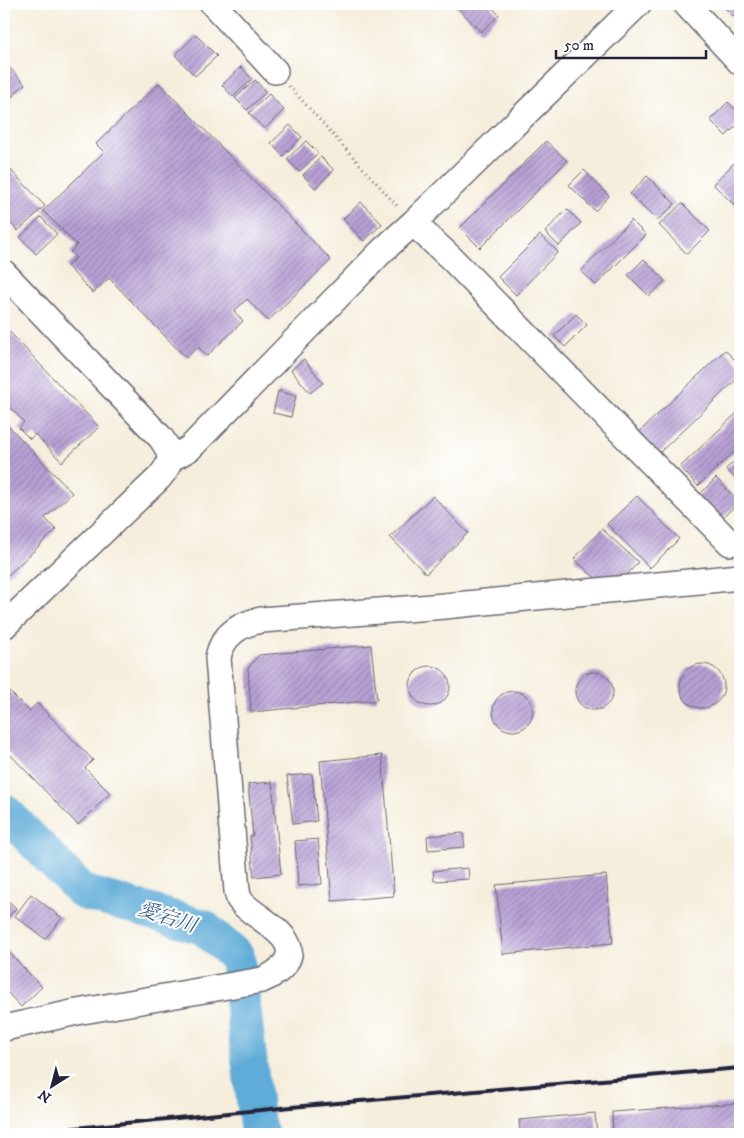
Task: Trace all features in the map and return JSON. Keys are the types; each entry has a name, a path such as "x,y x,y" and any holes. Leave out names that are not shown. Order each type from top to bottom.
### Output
{"street":[{"path":"213,4 275,71"},
{"path":"170,456 176,456 190,448 382,251 638,4"},
{"path":"686,4 740,62"},
{"path":"413,223 451,258 735,538 717,557 712,579"},
{"path":"4,273 161,438 169,450 170,456 168,467 159,478 4,626"},
{"path":"4,1028 77,1012 262,980 277,973 287,961 289,954 284,938 244,905 239,899 237,891 218,658 223,643 235,628 247,622 261,620 446,606 740,577"}],"path":[{"path":"275,71 413,223"}],"building":[{"path":"454,4 489,4 499,15 481,32"},
{"path":"721,4 739,4 740,9 733,16"},
{"path":"196,35 217,56 195,76 175,55"},
{"path":"4,62 25,84 4,104"},
{"path":"241,67 252,79 233,97 222,85"},
{"path":"255,80 266,92 247,110 235,98"},
{"path":"159,83 331,260 268,321 247,299 234,311 243,321 207,356 198,347 186,358 109,278 93,293 67,266 76,258 70,252 77,245 43,211 104,152 96,144"},
{"path":"269,94 284,110 264,129 249,113"},
{"path":"728,102 740,114 740,122 726,136 710,120"},
{"path":"290,125 302,137 283,156 271,143"},
{"path":"306,141 318,153 299,172 287,159"},
{"path":"546,141 567,161 480,248 460,228"},
{"path":"321,157 334,170 315,188 303,175"},
{"path":"740,157 740,205 737,208 713,184"},
{"path":"8,167 45,206 18,231 4,216 4,171"},
{"path":"584,170 609,196 595,211 569,185"},
{"path":"647,176 675,204 657,221 630,194"},
{"path":"361,202 382,224 364,241 343,219"},
{"path":"682,203 710,231 687,254 659,225"},
{"path":"567,209 581,223 559,246 545,232"},
{"path":"41,217 57,234 36,254 20,237"},
{"path":"631,220 646,235 596,285 581,271"},
{"path":"540,235 558,252 516,295 498,277"},
{"path":"644,259 665,281 649,296 628,275"},
{"path":"576,314 587,325 565,347 554,336"},
{"path":"4,326 99,427 62,462 35,434 30,439 19,428 24,422 4,401"},
{"path":"725,350 740,365 740,376 658,454 638,433"},
{"path":"304,359 323,383 310,393 291,370"},
{"path":"278,391 296,396 291,417 273,413"},
{"path":"740,410 740,446 698,486 680,467"},
{"path":"4,421 72,493 45,518 56,530 4,579"},
{"path":"740,456 740,484 726,469"},
{"path":"716,478 739,502 719,521 697,497"},
{"path":"433,496 468,533 426,574 390,537"},
{"path":"637,496 679,539 650,568 607,524"},
{"path":"602,529 638,562 621,582 602,584 574,559"},
{"path":"371,645 377,700 251,712 248,668 259,655"},
{"path":"698,664 706,664 718,670 724,686 718,702 706,708 698,708 686,702 680,690 680,682 686,670"},
{"path":"434,666 441,669 447,675 450,686 449,694 441,703 434,706 426,706 419,703 411,694 410,682 413,675 422,667"},
{"path":"594,672 601,673 607,678 612,684 612,698 607,704 601,709 594,710 587,709 581,704 576,698 575,691 576,684 581,678 587,673"},
{"path":"5,687 29,711 37,703 93,760 85,768 110,793 78,825 4,748"},
{"path":"513,691 527,697 533,711 527,725 513,731 499,725 493,711 499,697"},
{"path":"382,755 394,896 332,901 320,761"},
{"path":"312,774 317,821 293,824 287,776"},
{"path":"272,782 281,874 254,877 250,836 253,836 248,784"},
{"path":"463,833 465,847 428,850 427,836"},
{"path":"318,839 322,884 298,886 295,841"},
{"path":"468,868 469,879 434,881 433,871"},
{"path":"606,875 613,943 503,954 496,885"},
{"path":"31,894 62,918 45,939 15,916"},
{"path":"4,897 16,908 4,922"},
{"path":"4,947 42,987 21,1007 4,989"},
{"path":"740,1103 740,1134 613,1134 612,1112"},
{"path":"595,1113 597,1134 495,1134 520,1131 519,1120"}],"waterway":[{"name":"愛宕川","path":"4,811 83,892 203,927 237,957 257,1125 261,1134"}],"railway":[{"path":"13,1134 291,1107 740,1068"}]}
